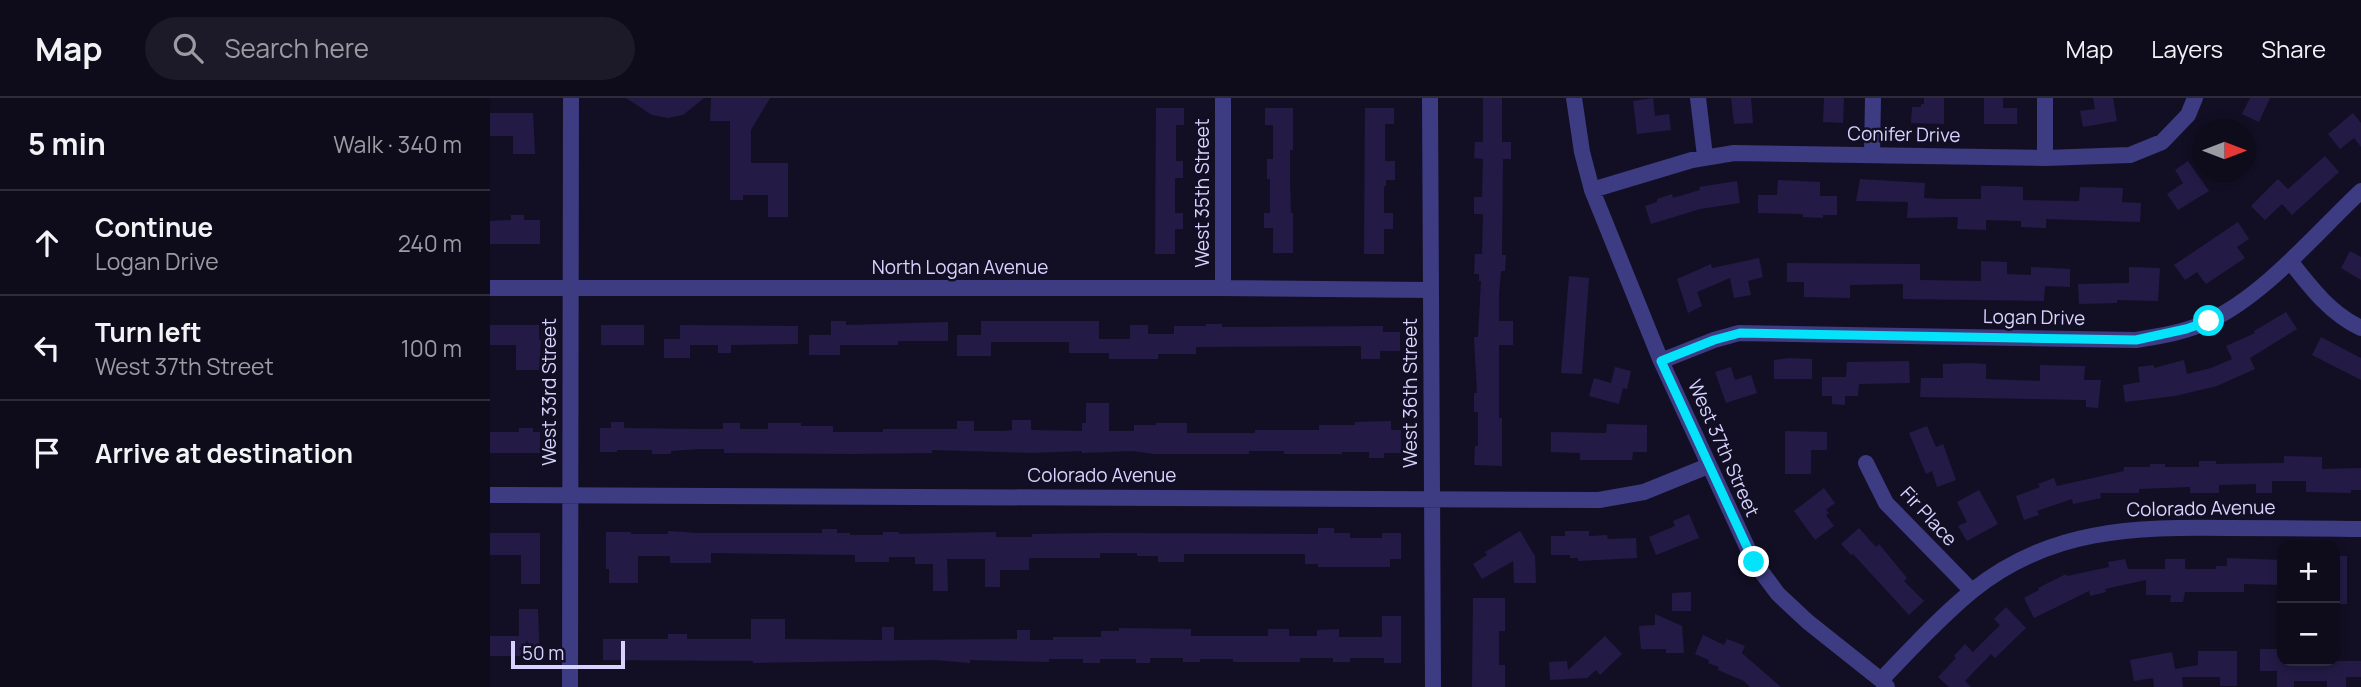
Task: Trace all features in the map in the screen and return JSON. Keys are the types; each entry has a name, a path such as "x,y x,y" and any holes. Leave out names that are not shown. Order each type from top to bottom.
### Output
{"street":[{"name":"West 33rd Street","path":"570,687 571,98"},
{"name":"West 35th Street","path":"1223,98 1223,288"},
{"name":"West 36th Street","path":"1430,98 1433,687"},
{"name":"West 37th Street","path":"1574,98 1582,152 1592,190 1661,361 1744,542 1768,583 1808,622 1884,683"},
{"path":"1698,98 1705,156"},
{"path":"1872,98 1872,154"},
{"path":"2045,98 2045,158"},
{"name":"Conifer Drive","path":"1592,190 1705,156 1734,153 2116,157 2141,152 2162,142 2188,115 2195,98"},
{"name":"Logan Drive","path":"1661,361 1740,333 2136,340 2159,336 2197,325 2227,311 2290,261 2361,191"},
{"path":"2290,261 2317,296 2331,309 2361,328"},
{"name":"North Logan Avenue","path":"490,288 1430,290"},
{"name":"Fir Place","path":"1866,463 1886,503 1972,591"},
{"name":"Colorado Avenue","path":"490,495 1431,497 1599,500 1644,492 1708,466"},
{"name":"Colorado Avenue","path":"1884,683 1972,591 2031,555 2057,544 2099,533 2159,527 2361,529"}],"building":[{"path":"626,98 704,98 683,115 668,118 652,115"},
{"path":"711,98 770,98 751,130 751,163 788,163 788,217 768,217 768,195 743,195 743,200 730,200 730,121 710,121"},
{"path":"1483,98 1502,98 1502,142 1511,142 1511,159 1503,159 1502,255 1506,255 1499,293 1499,321 1513,321 1513,345 1499,345 1502,466 1474,465 1475,446 1478,446 1478,412 1474,412 1474,393 1477,393 1474,337 1478,337 1481,281 1479,274 1474,274 1475,254 1482,254 1483,214 1474,214 1474,197 1482,197 1483,159 1474,158 1475,142 1483,142"},
{"path":"1653,98 1655,116 1669,114 1671,130 1637,134 1633,101"},
{"path":"1731,98 1751,98 1753,123 1734,124"},
{"path":"1824,98 1844,98 1843,123 1823,122"},
{"path":"1924,98 1944,98 1944,124 1911,123 1912,107 1921,107"},
{"path":"1984,98 2003,98 2003,108 2017,108 2017,124 1984,124"},
{"path":"2093,98 2113,98 2117,121 2083,127 2080,111 2095,109"},
{"path":"2250,98 2270,98 2259,122 2242,114"},
{"path":"1156,108 1184,108 1184,125 1176,125 1176,161 1183,161 1183,178 1175,178 1175,213 1183,213 1183,229 1175,229 1175,254 1155,254"},
{"path":"1265,108 1293,108 1290,180 1293,253 1273,253 1273,228 1264,228 1264,213 1270,213 1267,159 1273,159 1273,125 1265,125"},
{"path":"1365,108 1394,108 1394,124 1385,124 1385,161 1395,161 1395,180 1386,180 1384,186 1384,213 1393,213 1393,229 1384,229 1384,254 1364,254"},
{"path":"490,113 533,113 535,154 513,154 513,136 490,136"},
{"path":"2353,113 2361,123 2361,147 2354,138 2340,149 2328,134"},
{"path":"2325,156 2339,172 2292,215 2282,204 2265,220 2251,206 2278,179 2288,189"},
{"path":"2188,161 2193,168 2193,182 2203,182 2209,191 2178,210 2167,194 2183,183 2175,170"},
{"path":"1860,179 1925,183 1924,198 1942,199 1981,199 1981,186 2023,187 2023,200 2079,201 2080,187 2123,188 2122,202 2141,203 2140,222 2046,219 2046,228 2021,227 2021,221 1986,220 1986,230 1957,229 1958,217 1907,218 1908,202 1856,201"},
{"path":"1778,180 1820,182 1820,196 1837,196 1837,215 1823,215 1823,218 1803,217 1803,214 1758,213 1758,195 1777,195"},
{"path":"1737,181 1740,203 1700,209 1651,224 1645,206 1657,202 1657,199 1672,194 1673,198 1700,190 1699,187"},
{"path":"511,215 524,215 524,220 540,220 540,244 490,244 490,221 511,220"},
{"path":"2238,222 2249,239 2237,247 2245,258 2206,284 2197,272 2185,280 2174,265"},
{"path":"2350,251 2361,257 2361,280 2341,268"},
{"path":"1759,258 1763,277 1748,281 1751,295 1734,298 1730,278 1697,292 1702,306 1688,313 1677,279 1711,264 1712,268"},
{"path":"1981,261 2007,262 2007,274 2031,275 2031,267 2070,269 2070,287 2045,286 2044,301 1903,299 1903,284 1850,285 1850,298 1804,297 1804,282 1787,282 1787,263 1920,264 1920,280 1981,281"},
{"path":"2129,267 2160,268 2158,301 2117,300 2117,303 2079,304 2078,284 2129,283"},
{"path":"1569,276 1589,278 1582,374 1561,373"},
{"path":"2286,312 2297,329 2250,358 2255,369 2217,386 2175,396 2125,402 2123,385 2140,382 2138,367 2154,365 2154,368 2184,360 2187,374 2211,368 2232,359 2226,346 2255,333 2254,331"},
{"path":"831,321 846,321 846,325 948,322 948,341 898,341 898,345 840,345 840,355 809,355 809,335 831,335"},
{"path":"981,321 1099,321 1099,339 1130,339 1130,325 1148,325 1148,334 1174,334 1174,326 1206,324 1222,324 1222,327 1383,326 1383,332 1400,332 1400,351 1380,351 1380,359 1361,359 1361,346 1196,347 1196,354 1158,354 1158,359 1109,359 1109,353 1069,353 1069,342 991,342 991,356 957,356 957,335 981,335"},
{"path":"490,325 539,325 539,370 516,370 516,345 490,345"},
{"path":"601,325 644,325 644,345 601,345"},
{"path":"680,325 798,326 798,344 731,345 731,353 718,353 718,345 690,345 690,358 664,358 664,339 680,339"},
{"path":"2321,337 2361,358 2361,380 2312,355"},
{"path":"1812,359 1812,379 1774,379 1774,360"},
{"path":"1909,361 1910,383 1859,384 1858,396 1845,396 1845,405 1832,404 1832,396 1822,396 1822,377 1846,377 1847,362"},
{"path":"1943,364 1986,364 1986,379 2040,381 2040,365 2085,366 2084,380 2101,380 2098,408 2086,407 2086,400 1920,397 1921,378 1943,378"},
{"path":"1615,367 1631,371 1627,389 1623,388 1619,404 1589,396 1594,378 1611,383"},
{"path":"1731,367 1735,380 1751,375 1757,393 1726,403 1715,372"},
{"path":"1086,403 1109,403 1109,431 1134,431 1134,425 1187,423 1187,433 1255,433 1255,430 1319,430 1319,425 1391,421 1391,430 1401,430 1401,453 1384,453 1384,458 1369,458 1369,452 1284,454 1284,451 1249,451 1249,454 932,450 932,453 724,453 724,449 671,451 671,454 652,454 652,450 600,452 600,428 611,428 611,422 624,422 624,428 699,429 723,429 723,423 740,423 740,429 768,429 768,423 801,423 801,426 833,426 833,432 883,432 883,429 957,429 957,421 974,421 974,431 1004,431 1012,430 1012,420 1031,420 1031,430 1082,431 1082,423 1086,423"},
{"path":"1607,424 1647,425 1647,452 1633,452 1632,460 1580,460 1580,453 1551,452 1551,432 1606,433"},
{"path":"1927,426 1936,447 1943,444 1956,480 1937,487 1932,471 1926,474 1909,433"},
{"path":"519,428 533,428 533,432 540,432 540,453 490,453 490,432 519,432"},
{"path":"1785,431 1827,432 1827,450 1811,450 1811,474 1785,474"},
{"path":"2284,456 2322,457 2322,469 2361,468 2361,490 2351,490 2351,493 2306,492 2306,481 2272,481 2272,493 2256,493 2256,484 2219,485 2219,493 2190,493 2190,487 2139,489 2139,493 2100,493 2101,498 2073,504 2072,499 2037,511 2039,515 2024,520 2016,496 2040,487 2038,484 2054,478 2057,486 2124,471 2124,467 2165,464 2165,467 2199,467 2199,461 2216,461 2216,464 2284,463"},
{"path":"1824,488 1835,503 1826,510 1829,513 1826,515 1834,526 1815,540 1794,511"},
{"path":"1979,490 1998,524 1967,541 1958,526 1967,522 1957,502"},
{"path":"1689,514 1699,538 1656,555 1649,537 1675,526 1673,521"},
{"path":"1318,528 1334,528 1334,533 1350,533 1350,538 1382,538 1382,533 1401,533 1401,559 1390,559 1390,567 1318,567 1318,564 1305,564 1305,554 1184,554 1184,562 1158,562 1158,556 1100,553 1100,558 1029,558 1029,570 1000,570 1000,587 985,587 985,559 947,559 948,591 933,591 933,564 915,564 915,557 889,557 889,562 855,562 855,555 711,553 711,563 670,563 670,556 638,556 638,583 609,583 609,569 606,569 606,532 822,533 822,529 837,529 837,533 850,535 883,535 883,532 996,532 996,537 1032,537 1032,534 1105,533 1318,534"},
{"path":"1859,528 1876,547 1879,544 1907,578 1904,581 1924,601 1909,615 1841,544"},
{"path":"1520,531 1535,556 1536,583 1514,583 1513,561 1482,579 1473,564 1487,555 1485,552"},
{"path":"1565,531 1589,531 1589,536 1607,535 1608,539 1636,538 1637,558 1578,561 1578,558 1570,558 1570,555 1551,555 1551,536 1565,536"},
{"path":"490,533 540,533 540,584 521,584 521,555 490,555"},
{"path":"2340,556 2347,556 2347,604 2340,604"},
{"path":"2227,558 2277,560 2277,585 2244,584 2244,592 2185,592 2183,602 2170,602 2171,595 2146,595 2146,580 2105,589 2106,592 2090,596 2089,591 2034,618 2024,598 2066,574 2067,576 2109,567 2108,562 2125,559 2128,569 2165,569 2165,559 2185,559 2185,569 2216,569 2216,566 2227,566"},
{"path":"1691,592 1691,611 1672,611 1672,593"},
{"path":"1473,598 1505,598 1505,631 1499,631 1499,665 1505,665 1505,687 1472,687"},
{"path":"2006,607 2026,628 1995,658 1991,654 1965,681 1971,687 1949,687 1938,677 1965,644 1973,652 2000,625 1994,619"},
{"path":"519,609 538,609 540,661 525,661 525,656 490,656 490,636 519,636"},
{"path":"1655,614 1682,626 1684,653 1666,653 1666,649 1641,649 1639,626 1655,625"},
{"path":"1382,616 1401,616 1401,663 1384,663 1384,658 1350,658 1350,662 1333,662 1333,658 1300,658 1300,662 1200,659 1200,662 1183,662 1183,658 1150,658 1150,663 1136,663 1136,659 1100,659 1100,663 1083,663 1083,659 1049,659 1049,662 970,660 970,663 934,660 753,663 603,660 603,639 668,639 668,634 687,634 687,639 751,639 751,619 785,619 785,639 882,640 882,627 894,627 894,640 1017,639 1017,630 1030,630 1030,640 1053,640 1053,637 1101,637 1101,631 1119,631 1119,628 1191,629 1191,636 1268,636 1268,629 1289,629 1289,636 1317,636 1317,630 1339,629 1339,637 1382,637"},
{"path":"1703,635 1724,645 1727,639 1745,646 1742,653 1781,687 1750,687 1744,681 1718,670 1719,667 1708,663 1709,660 1695,654"},
{"path":"1605,636 1622,654 1600,675 1596,670 1587,678 1550,680 1549,662 1567,661 1568,670"},
{"path":"2260,649 2277,649 2277,666 2340,666 2340,661 2361,661 2361,677 2346,677 2346,687 2327,687 2327,681 2294,681 2294,687 2277,687 2277,671 2260,671"},
{"path":"2198,651 2237,651 2237,686 2220,686 2220,677 2182,677 2183,687 2154,687 2153,678 2134,681 2130,660 2172,652 2175,669 2198,665"}],"route":[{"path":"1754,562 1661,361 1740,333 2136,340 2209,321"}]}
